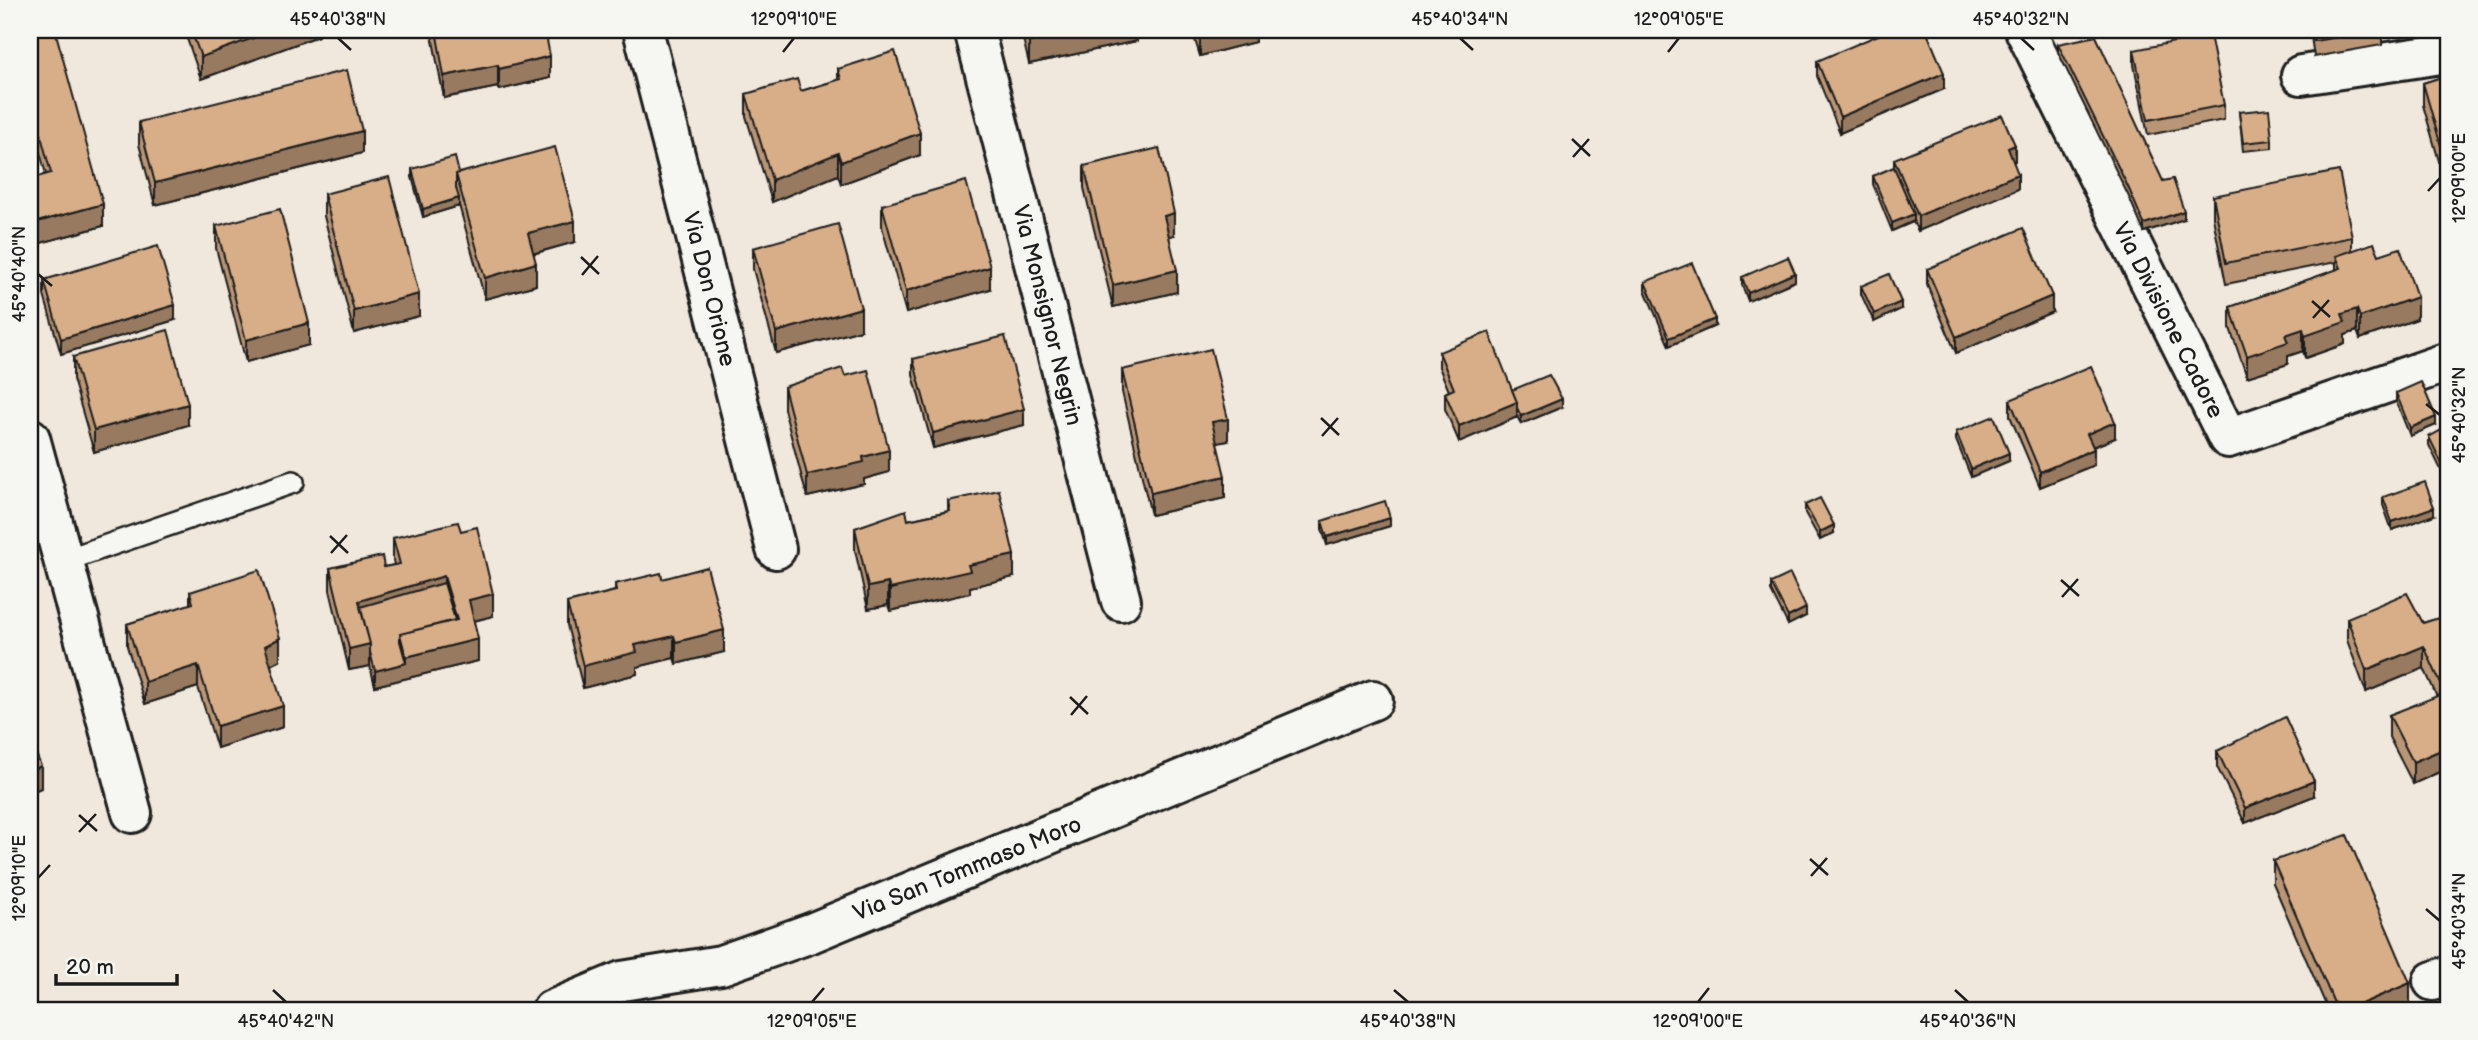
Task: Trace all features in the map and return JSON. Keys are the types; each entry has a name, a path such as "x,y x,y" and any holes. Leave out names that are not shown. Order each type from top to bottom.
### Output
{"street":[{"name":"Via Don Orione","path":"643,30 776,549"},
{"name":"Via Monsignor Negrin","path":"974,30 1121,601"},
{"name":"Via Divisione Cadore","path":"2025,30 2228,438 2448,362"},
{"path":"2301,75 2448,53"},
{"path":"30,439 131,813"},
{"name":"Via San Tommaso Moro","path":"552,1010 622,981 721,965 811,933 1373,700"}],"lane":[{"path":"63,561 293,482"}],"building":[{"path":"30,30 55,30 103,204 37,222 30,197 30,179 51,173 30,95"},
{"path":"191,30 275,30 201,57"},
{"path":"436,30 545,30 550,56 499,69 498,65 444,76"},
{"path":"1026,30 1086,30 1029,42"},
{"path":"1198,30 1216,30 1200,34"},
{"path":"1890,30 1926,30 1944,73 1840,117 1817,61"},
{"path":"2312,30 2380,30 2314,41"},
{"path":"2210,35 2224,105 2148,120 2134,50"},
{"path":"2096,36 2163,181 2173,179 2184,211 2144,224 2058,44"},
{"path":"895,51 920,133 841,162 838,153 772,180 746,94 797,79 801,91 841,79 838,69"},
{"path":"347,70 362,131 155,183 139,122"},
{"path":"2448,75 2448,167 2447,167 2423,83"},
{"path":"2269,109 2272,140 2243,143 2239,112"},
{"path":"2002,115 2015,145 2008,148 2018,174 1918,216 1894,159"},
{"path":"555,147 575,221 528,233 536,263 485,278 456,174"},
{"path":"1159,148 1174,213 1164,216 1177,270 1113,285 1084,166"},
{"path":"455,157 459,173 456,174 456,188 459,198 423,209 412,169"},
{"path":"1894,167 1914,214 1892,223 1873,176"},
{"path":"2339,171 2352,237 2226,263 2213,196"},
{"path":"389,177 419,294 354,311 324,194"},
{"path":"966,181 990,267 906,291 882,205"},
{"path":"280,209 309,323 246,340 216,226"},
{"path":"838,224 861,308 776,332 753,248"},
{"path":"2023,228 2052,296 1956,337 1927,269"},
{"path":"2374,243 2379,255 2400,248 2417,297 2360,317 2357,309 2342,314 2345,322 2305,336 2303,329 2285,335 2288,342 2247,356 2230,307 2341,268 2336,256"},
{"path":"158,246 175,305 61,339 44,280"},
{"path":"1788,257 1795,273 1748,293 1742,277"},
{"path":"1692,263 1715,319 1669,338 1645,282"},
{"path":"1889,274 1901,302 1874,314 1861,286"},
{"path":"168,330 188,404 94,430 73,357"},
{"path":"1489,332 1517,402 1459,426 1445,393 1454,389 1439,352"},
{"path":"1005,336 1024,409 933,433 913,359"},
{"path":"1211,349 1228,419 1212,422 1225,476 1151,493 1122,370"},
{"path":"2091,366 2115,422 2087,434 2094,449 2040,472 2010,400"},
{"path":"842,368 845,376 868,370 889,450 863,457 864,462 807,475 784,387"},
{"path":"1549,375 1562,399 1521,416 1512,390"},
{"path":"2421,382 2436,417 2410,428 2396,393"},
{"path":"1994,416 2009,453 1971,469 1956,432"},
{"path":"2447,427 2448,466 2444,468 2429,437"},
{"path":"2425,482 2434,507 2392,522 2383,497"},
{"path":"999,490 1014,555 968,565 970,571 890,589 888,583 868,587 855,528 906,510 908,520 950,511 948,501"},
{"path":"1820,498 1834,525 1820,532 1805,505"},
{"path":"1385,501 1390,518 1327,537 1322,521"},
{"path":"458,522 461,531 477,527 493,594 469,600 478,639 406,657 400,634 457,620 444,576 359,601 370,644 349,649 330,568 382,556 384,567 400,564 393,538"},
{"path":"707,567 724,630 676,642 674,636 635,645 637,652 583,666 567,603 616,591 615,584 661,573 662,579"},
{"path":"259,570 280,638 265,646 283,706 217,726 198,665 145,682 127,624 193,603 190,592"},
{"path":"1790,574 1806,608 1788,617 1771,583"},
{"path":"444,583 455,620 400,634 406,663 375,671 360,607"},
{"path":"2407,593 2423,623 2448,615 2448,747 2413,762 2389,715 2445,693 2424,646 2366,670 2347,618"},
{"path":"2285,717 2314,781 2245,808 2217,751"},
{"path":"30,739 41,766 30,771"},
{"path":"2347,835 2410,983 2347,1010 2337,1010 2273,861"}]}
